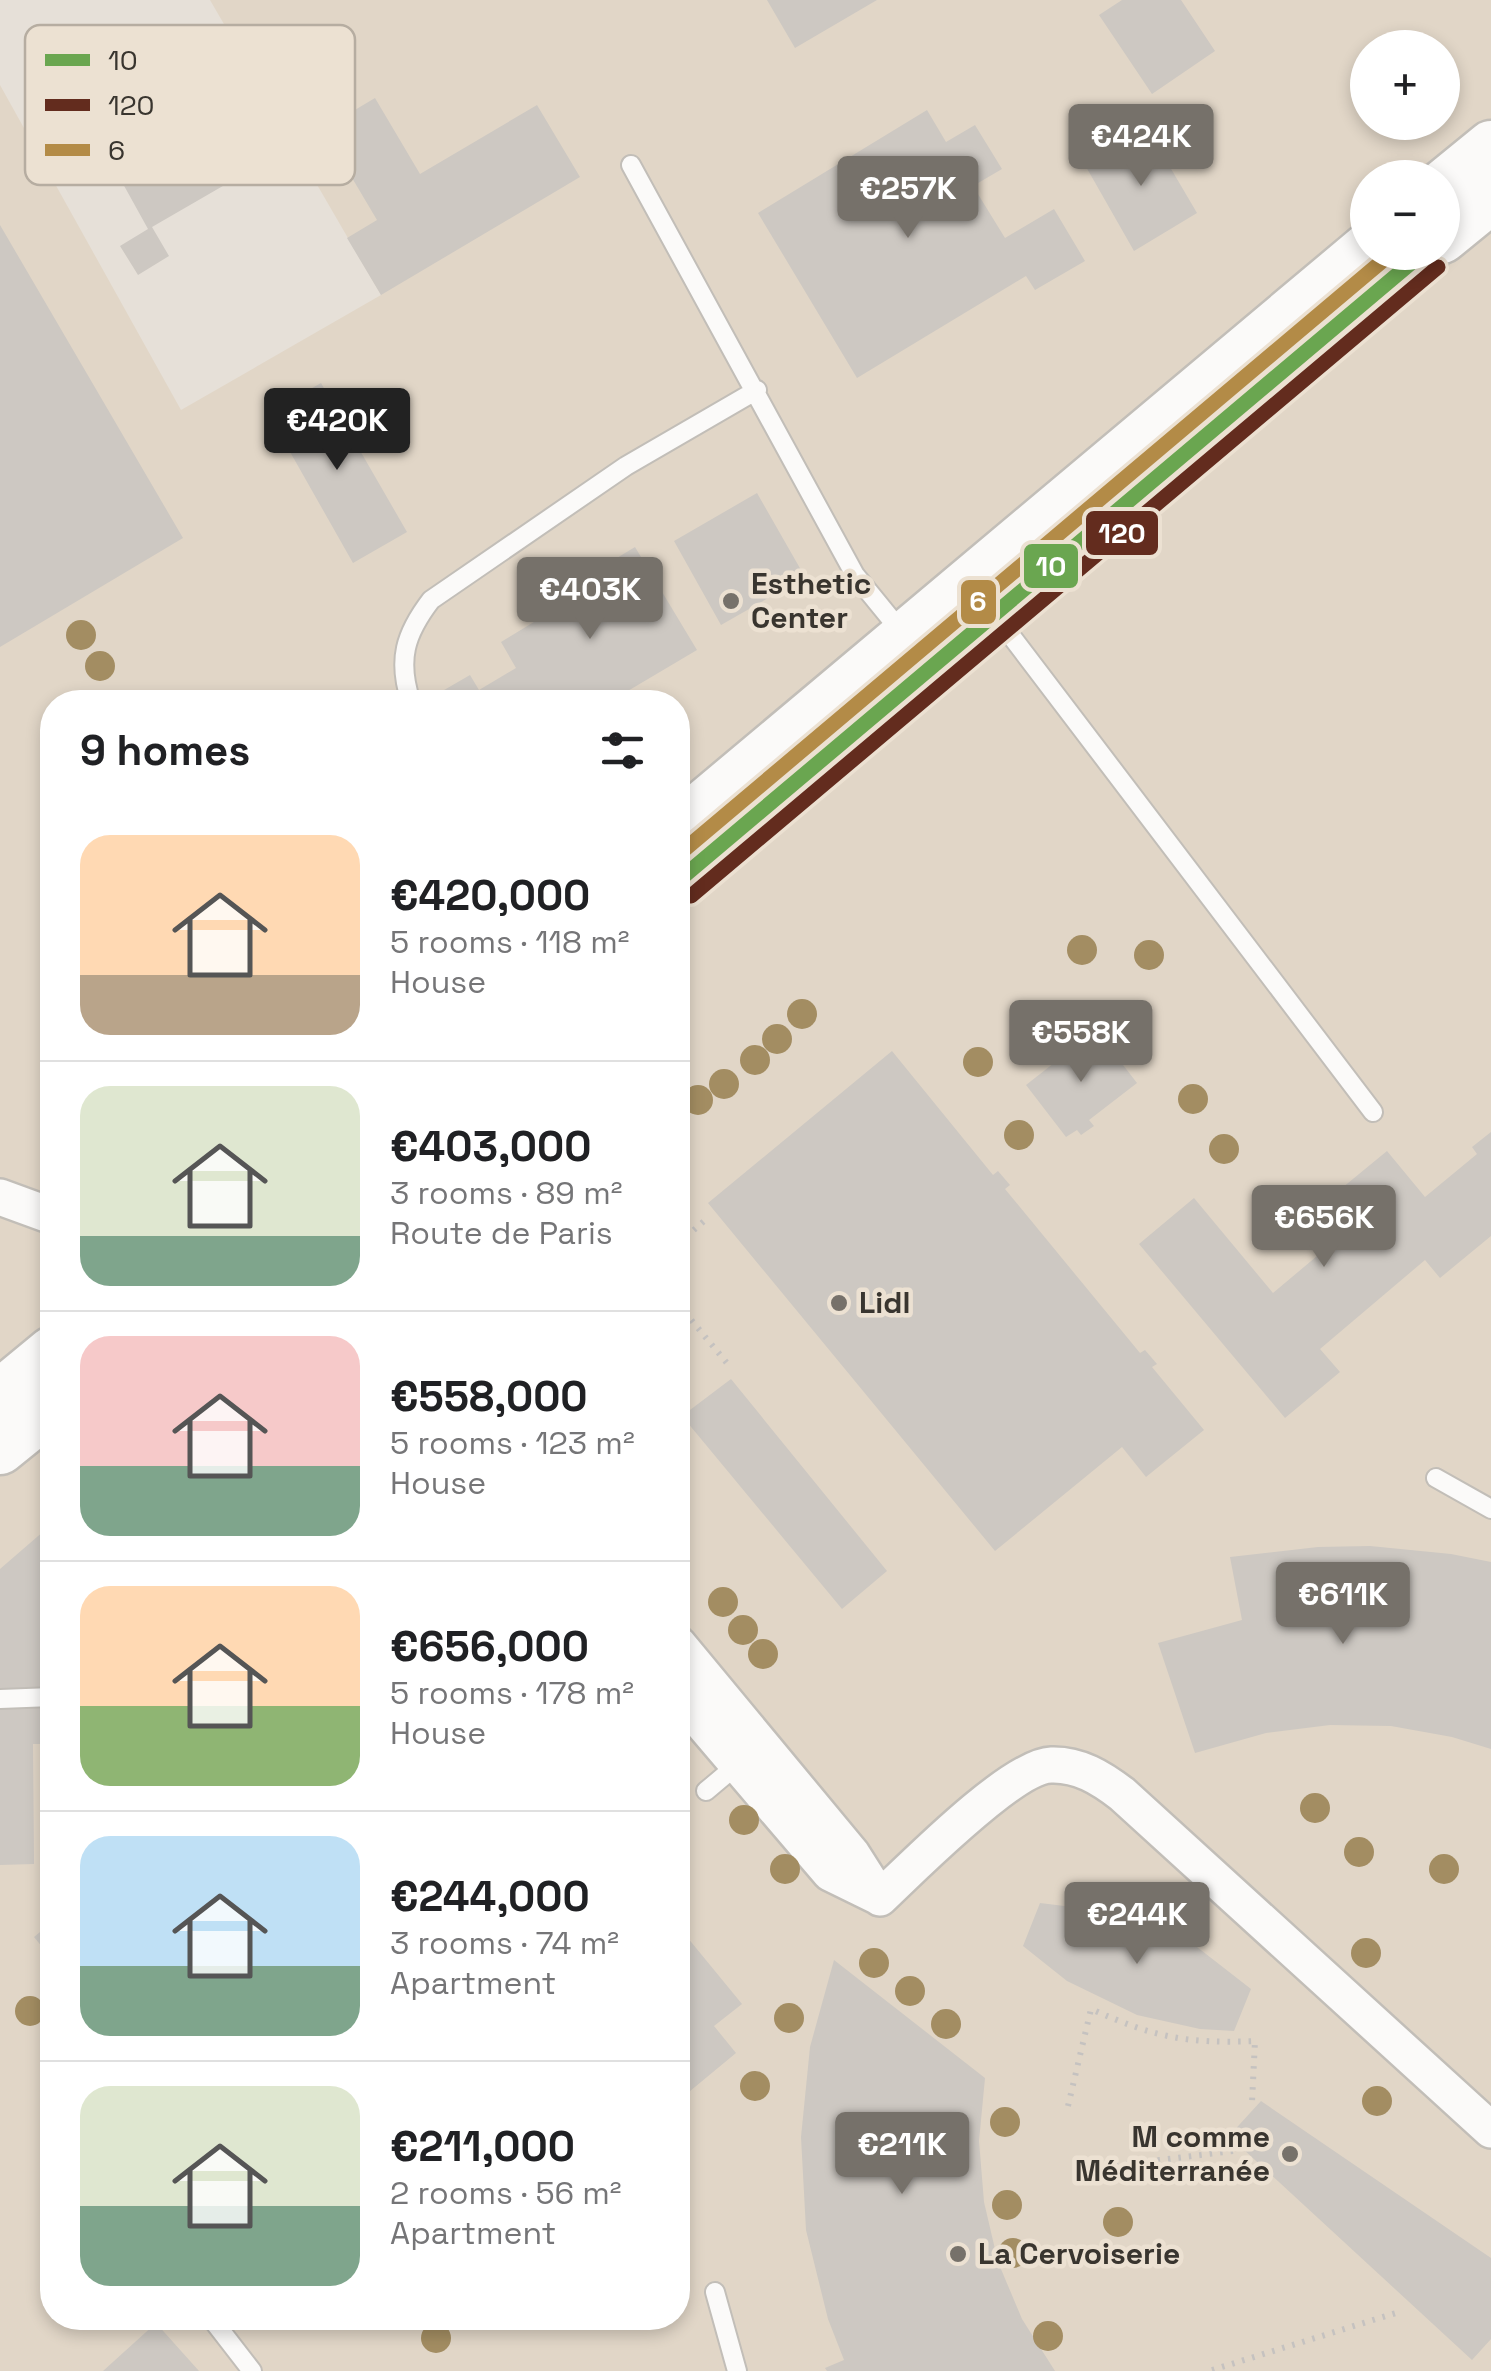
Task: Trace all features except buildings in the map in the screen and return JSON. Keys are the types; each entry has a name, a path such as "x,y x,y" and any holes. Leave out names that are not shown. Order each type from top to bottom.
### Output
{"main road":[{"path":"1460,171 1491,146"},
{"path":"1460,223 1491,198"},
{"path":"690,817 1350,263"},
{"path":"690,872 1405,270"},
{"path":"0,1396 40,1362"},
{"path":"0,1449 40,1416"}],"street":[{"path":"0,1197 40,1212"},
{"path":"690,1663 830,1873 880,1898 1018,1777 1048,1764 1074,1767 1100,1777 1122,1794 1488,2123"},
{"path":"690,1705 749,1755"}],"lane":[{"path":"630,165 757,390 855,576 906,638"},
{"path":"409,690 404,660 410,629 431,600 626,466 757,390"},
{"path":"996,616 1373,1112"},
{"path":"1436,1478 1491,1508"},
{"path":"0,1699 40,1697"},
{"path":"706,1791 749,1755"},
{"path":"715,2292 737,2371"},
{"path":"220,2330 252,2371"}],"path":[{"path":"690,1234 704,1222"},
{"path":"690,1318 731,1368"},
{"path":"1068,2106 1090,2009 1167,2038 1200,2044 1255,2041 1252,2102"},
{"path":"1095,2168 1234,2151"},
{"path":"1212,2370 1400,2312"}],"shaded area":[{"path":"210,0 1491,0 1491,2371 0,2371 0,85 25,130 25,185 56,185 181,410 381,295 317,185 355,185 355,25 224,25"}],"transit line":[{"name":"6","path":"690,845 1372,270"},
{"name":"10","path":"690,871 1403,270"},
{"name":"120","path":"691,896 1434,270"}],"place":[{"name":"Esthetic Center","path":"731,601"},
{"name":"Lidl","path":"839,1303"},
{"name":"M comme Méditerranée","path":"1290,2154"},
{"name":"La Cervoiserie","path":"958,2254"}]}
